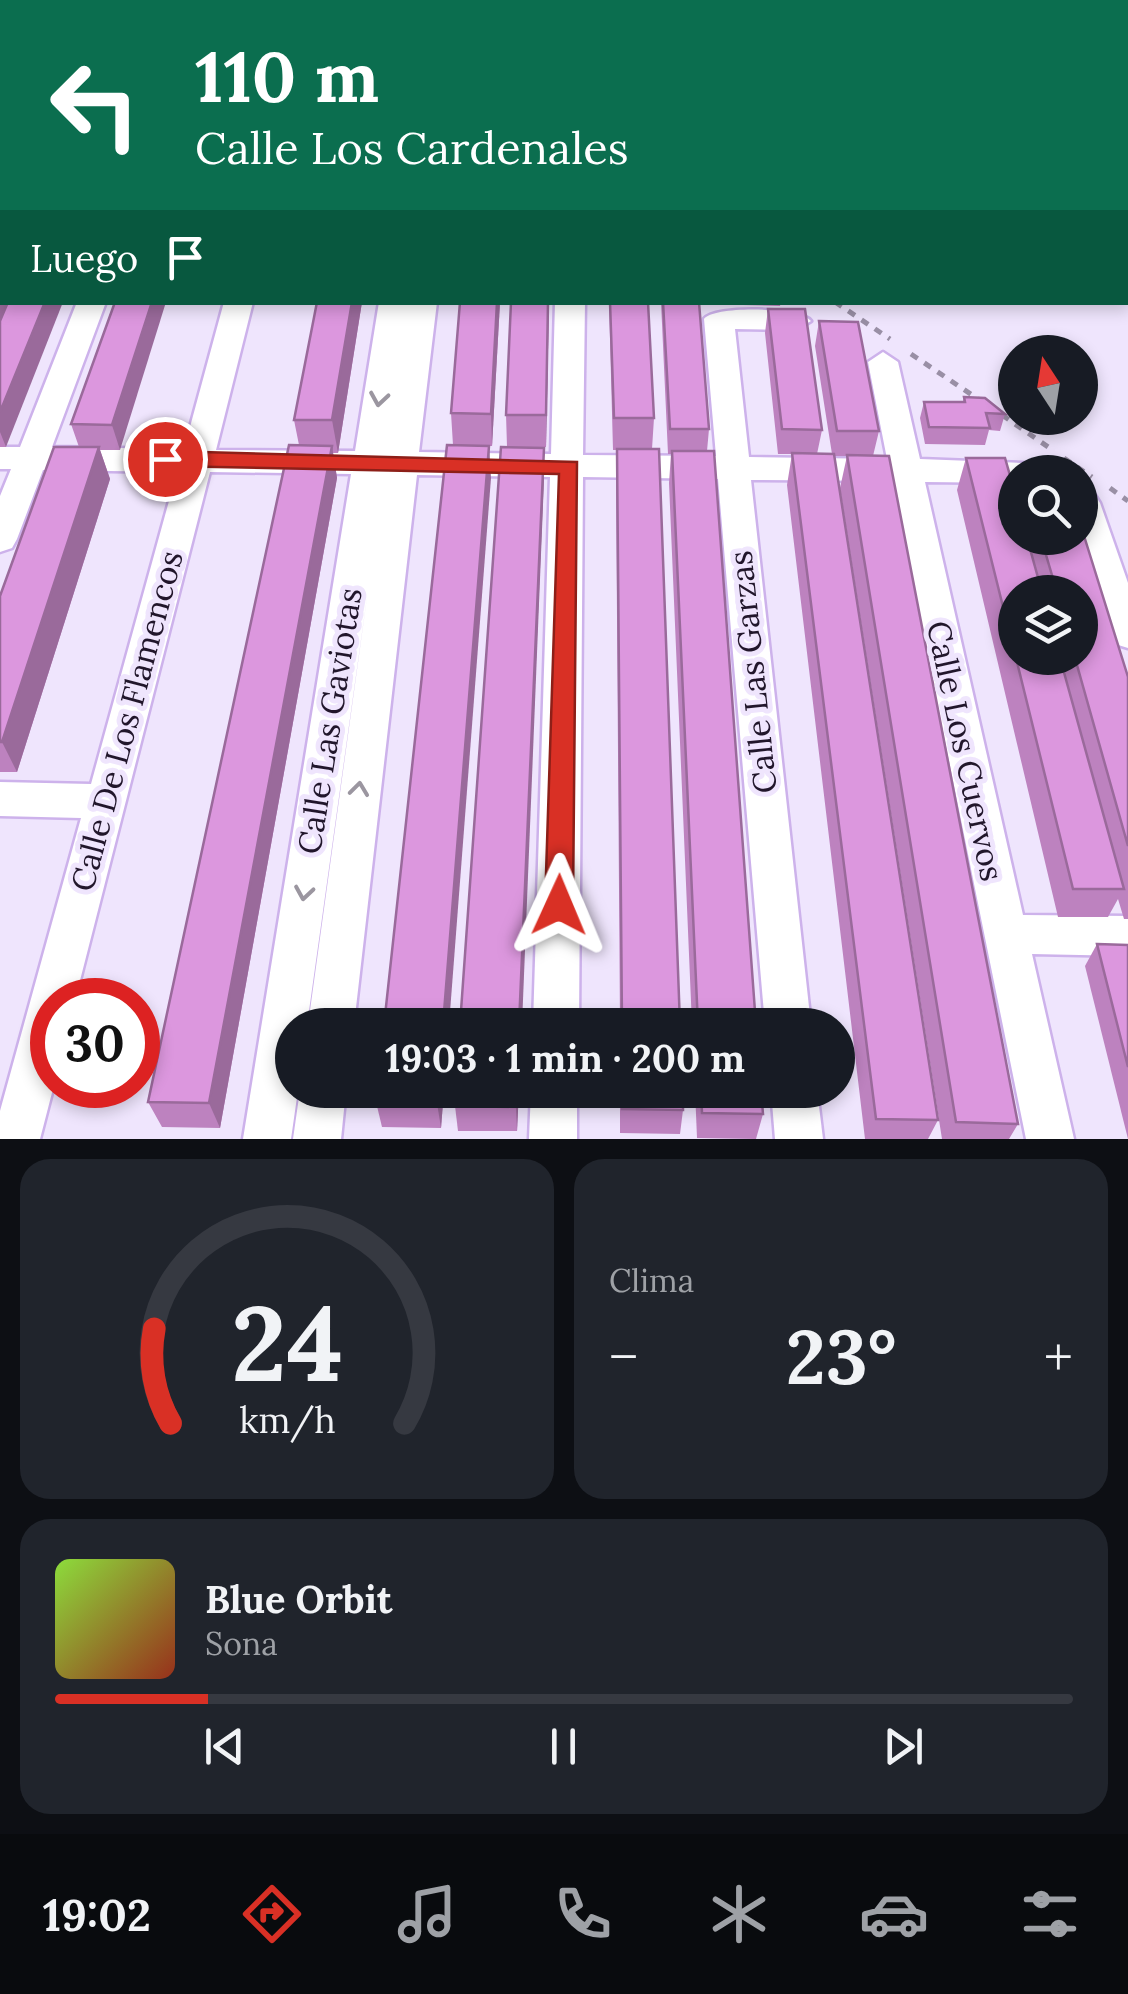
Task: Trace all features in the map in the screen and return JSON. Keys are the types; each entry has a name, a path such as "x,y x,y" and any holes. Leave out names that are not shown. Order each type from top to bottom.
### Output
{"street":[{"path":"0,539 16,458 91,305"},
{"name":"Calle De Los Flamencos","path":"16,1139 238,305"},
{"name":"Calle Las Gaviotas","path":"333,1008 384,463 394,305"},
{"name":"Calle Las Gaviotas","path":"267,1139 384,463 421,305"},
{"path":"556,1008 570,467 570,305"},
{"name":"Calle Las Garzas","path":"786,1008 719,319 796,321"},
{"name":"Calle Los Cuervos","path":"883,362 1050,1139"},
{"path":"16,458 998,472"},
{"path":"1098,547 1128,634"},
{"path":"0,799 104,802"},
{"path":"1004,934 1128,936"},
{"path":"317,1139 321,1108"},
{"path":"553,1139 554,1108"},
{"path":"796,1108 799,1139"}],"path":[{"path":"840,305 982,402"},
{"path":"1030,435 1128,501"}],"building":[{"path":"7,305 44,305 0,412 0,321"},
{"path":"114,305 151,305 112,425 71,424"},
{"path":"316,305 351,305 332,420 294,420"},
{"path":"460,305 497,305 491,414 451,413"},
{"path":"511,305 548,305 546,415 506,415"},
{"path":"610,305 648,305 654,418 614,418"},
{"path":"663,305 699,305 709,429 670,429"},
{"path":"768,309 805,309 822,430 782,429"},
{"path":"819,321 858,322 879,431 837,431"},
{"path":"964,397 985,398 998,408 998,414 986,413 990,428 929,427 924,402 965,402"},
{"path":"289,445 332,446 209,1103 160,1102 160,1046"},
{"path":"447,445 489,446 444,1008 386,1008"},
{"path":"54,447 99,447 0,742 0,596"},
{"path":"501,447 544,448 520,1008 461,1008"},
{"path":"617,449 659,449 679,1008 622,1008"},
{"path":"672,451 714,451 755,1008 697,1008"},
{"path":"792,453 834,454 938,1120 876,1119"},
{"path":"847,455 889,456 1018,1124 956,1122"},
{"path":"966,458 998,458 998,555 1032,555 1037,575 998,575 998,587"},
{"path":"1046,555 1090,555 1096,575 1052,575"},
{"path":"1098,581 1128,677 1128,846 1080,675 1098,675"},
{"path":"1020,675 1065,675 1124,889 1073,889"},
{"path":"1097,944 1128,945 1128,1067"},
{"path":"683,1108 683,1110 622,1109"},
{"path":"702,1108 762,1108 763,1114 702,1113"}],"route":[{"path":"165,459 570,467 559,905"}]}
